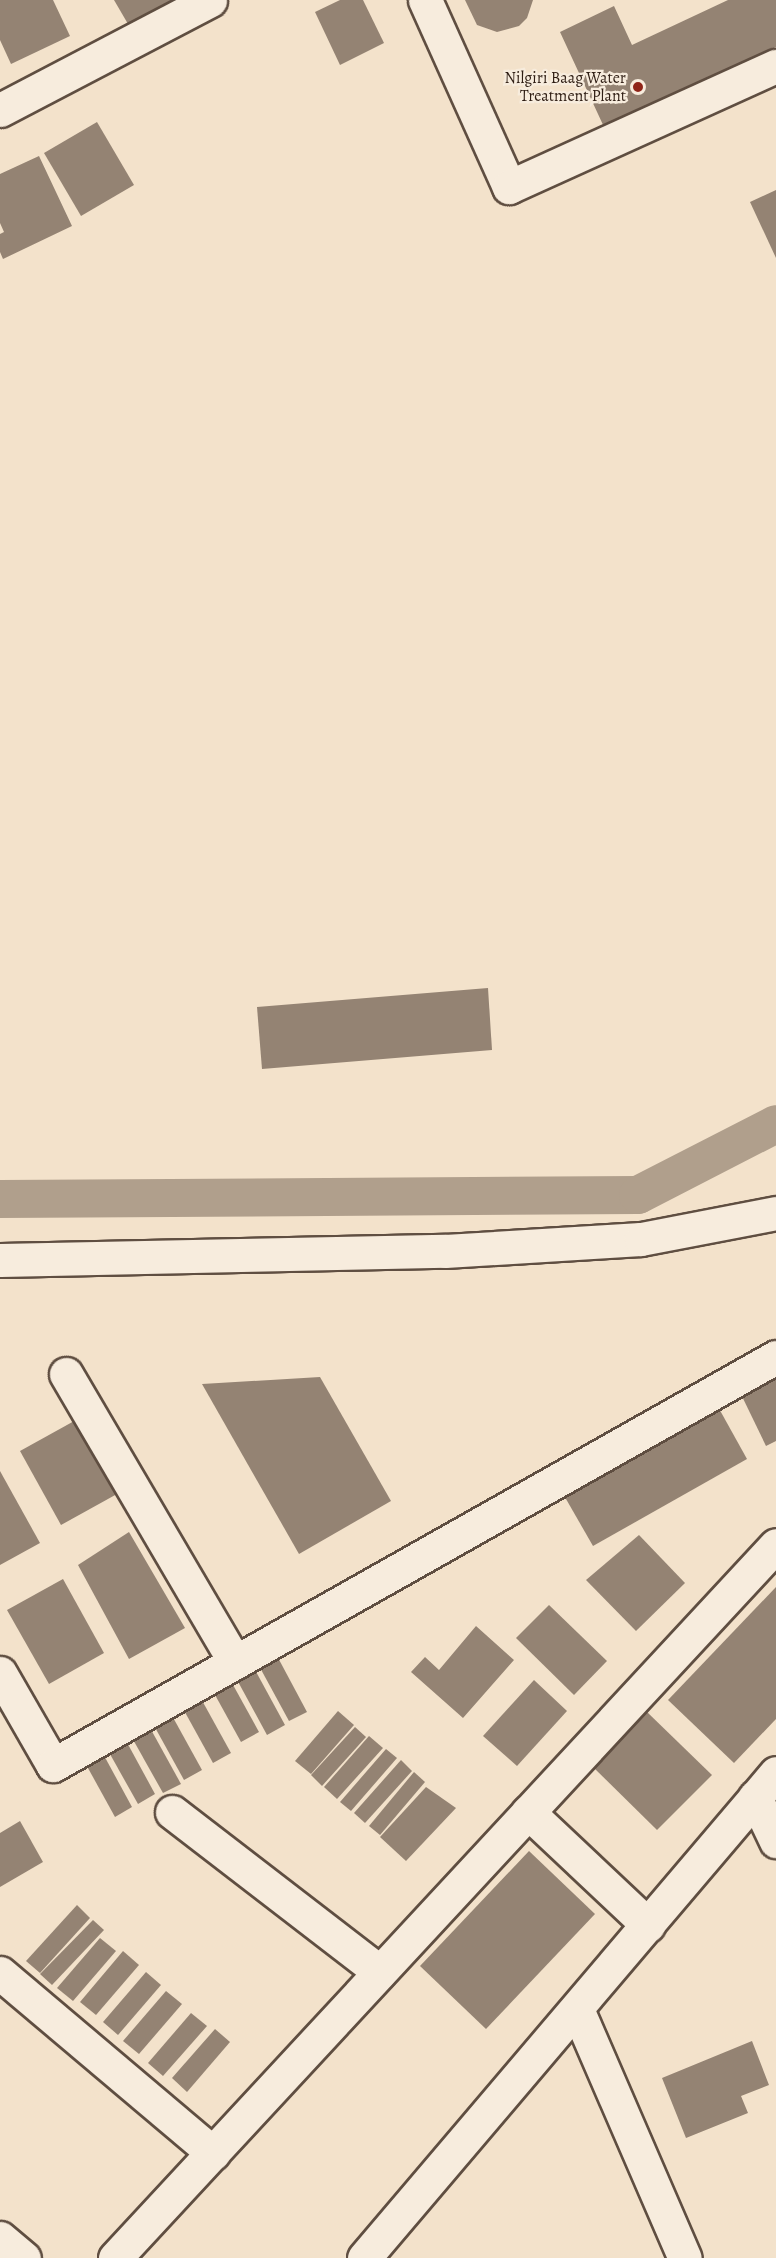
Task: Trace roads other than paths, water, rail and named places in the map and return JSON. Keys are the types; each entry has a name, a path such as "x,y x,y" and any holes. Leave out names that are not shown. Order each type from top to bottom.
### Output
{"street":[{"path":"0,110 210,0"},
{"path":"425,0 508,187 776,66"},
{"path":"0,1260 445,1251 629,1240 776,1213"},
{"path":"0,1673 53,1765 776,1357"},
{"path":"66,1374 235,1662"},
{"path":"115,2258 776,1545"},
{"path":"364,2258 776,1773"},
{"path":"755,1797 776,1841"},
{"path":"172,1812 381,1972"},
{"path":"528,1812 648,1925"},
{"path":"0,1972 213,2153"},
{"path":"577,2009 685,2258"},
{"path":"0,2238 24,2258"}],"waterway":[{"path":"0,1199 638,1195 776,1124"}],"place":[{"name":"Nilgiri Baag Water Treatment Plant","path":"638,87"}]}
